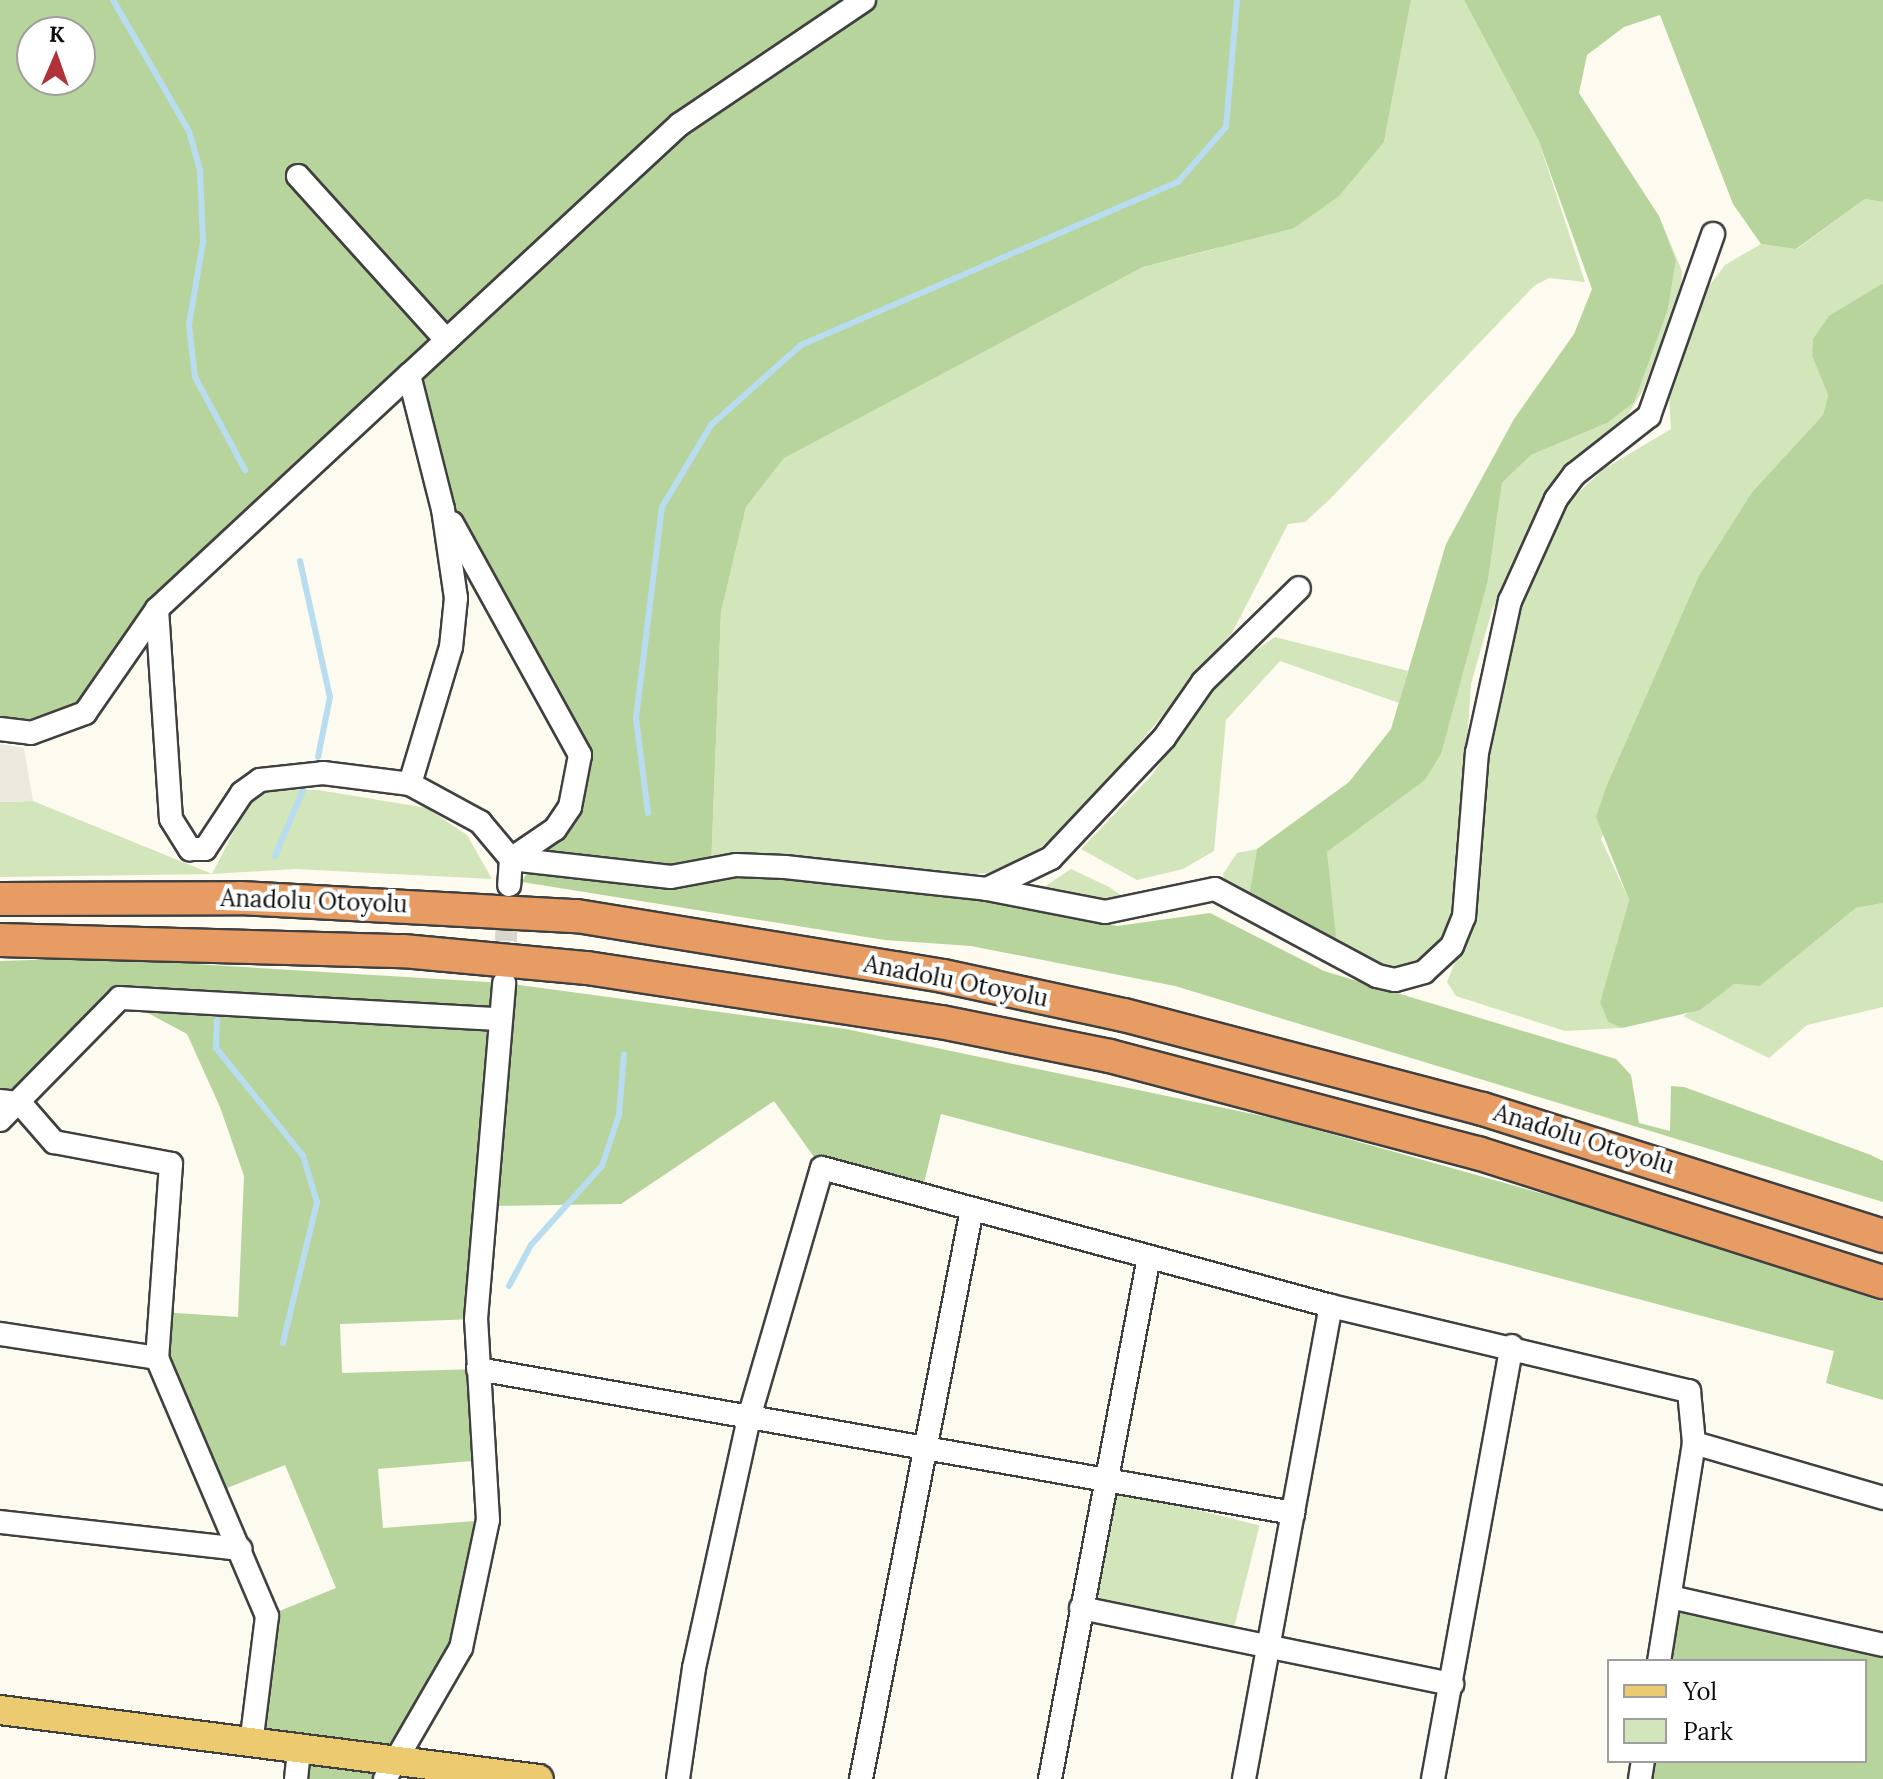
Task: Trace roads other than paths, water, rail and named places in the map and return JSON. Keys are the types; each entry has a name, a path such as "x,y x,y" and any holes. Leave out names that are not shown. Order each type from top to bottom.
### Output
{"highway":[{"name":"Anadolu Otoyolu","path":"0,899 255,898 577,916 943,976 1124,1015 1483,1109 1883,1236"},
{"name":"Anadolu Otoyolu","path":"0,940 403,951 587,968 941,1022 1110,1056 1463,1149 1883,1282"}],"main road":[{"path":"0,1710 299,1749 389,1768 539,1779"}],"street":[{"path":"0,729 31,733 85,713 157,609 680,124 864,0"},
{"path":"298,176 446,340"},
{"path":"157,609 171,819 190,849 205,849 242,793 260,780 323,773 410,784 480,822 511,859 671,877 758,865 987,889 1105,912 1215,889 1377,976 1410,979 1441,960 1464,917 1479,740 1510,601 1556,499 1575,474 1649,416 1713,234"},
{"path":"409,375 443,509 455,621 410,784"},
{"path":"443,509 580,755 570,807 555,829 511,859"},
{"path":"987,889 1051,858 1164,738 1203,682 1299,588"},
{"path":"509,885 511,859"},
{"path":"389,1768 461,1648 488,1520 478,1369 504,983"},
{"path":"0,1120 10,1102 120,998 500,1019"},
{"path":"10,1102 54,1142 171,1164 157,1358 267,1616 251,1744"},
{"path":"678,1779 694,1668 750,1414 822,1168 1331,1306 1512,1346 1689,1391 1694,1443 1659,1659"},
{"path":"861,1779 972,1209"},
{"path":"1050,1779 1104,1478 1149,1257"},
{"path":"1244,1779 1331,1306"},
{"path":"0,1334 157,1358"},
{"path":"1433,1779 1512,1346"},
{"path":"478,1369 750,1414 1293,1513"},
{"path":"1694,1443 1883,1498"},
{"path":"0,1522 240,1549"},
{"path":"1670,1597 1883,1645"},
{"path":"1081,1608 1452,1684"},
{"path":"296,1779 299,1749"}],"waterway":[{"path":"113,0 189,131 200,170 203,242 189,325 195,377 245,470"},
{"path":"648,813 636,718 662,507 711,425 801,345 1178,182 1226,127 1237,0"},
{"path":"300,561 330,697 318,757"},
{"path":"275,856 303,790"},
{"path":"217,1020 216,1048 303,1156 317,1202 283,1343"},
{"path":"509,1286 531,1245 602,1166 619,1115 624,1054"}],"tunnel":[{"path":"504,974 508,900"}]}
